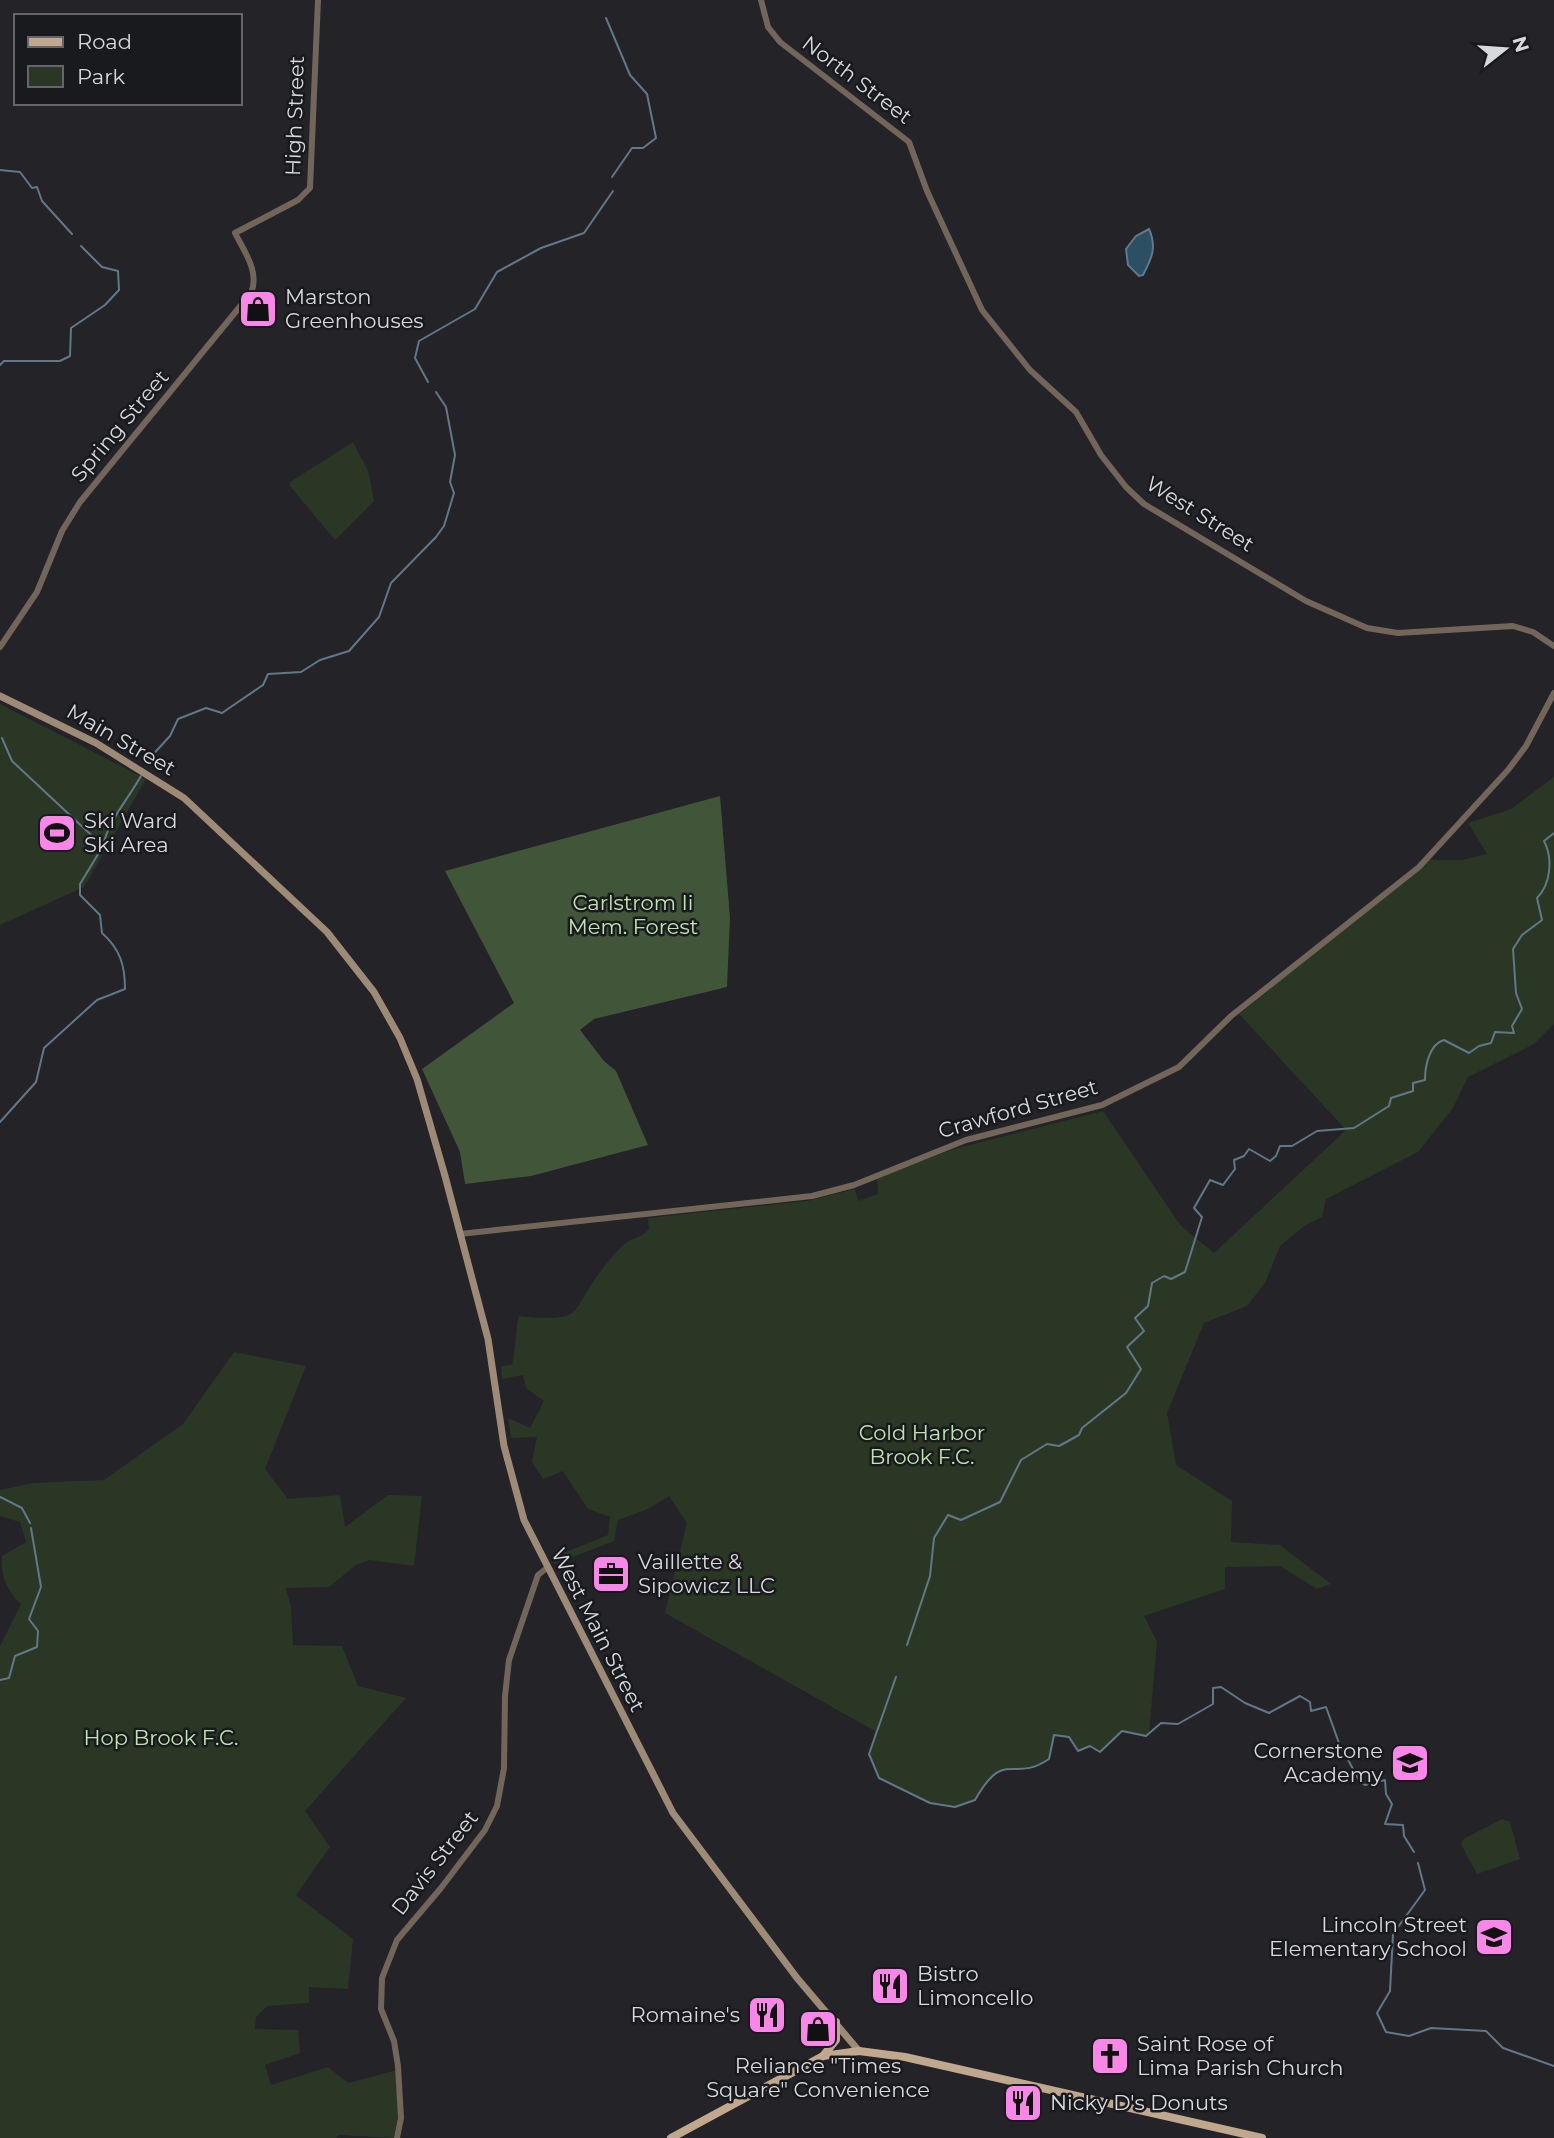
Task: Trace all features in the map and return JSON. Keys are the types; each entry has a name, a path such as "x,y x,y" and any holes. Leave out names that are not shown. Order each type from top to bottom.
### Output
{"main road":[{"name":"Main Street","path":"0,696 63,725 143,769 218,826"},
{"name":"West Main Street","path":"218,826 337,942 387,1014 417,1079 488,1339 504,1446 514,1492 547,1568 673,1813 762,1933 859,2051"},
{"path":"823,2056 836,2040 836,2022"},
{"path":"671,2138 823,2056 859,2051 905,2057 1262,2138"}],"street":[{"name":"High Street","path":"235,233 298,200 310,188 318,0"},
{"name":"North Street","path":"761,0 768,27 780,42 905,136 928,191"},
{"name":"West Street","path":"928,191 950,235 970,288 989,322 1030,370 1076,412 1118,477 1155,512 1306,601 1367,628 1398,633 1513,626 1533,632 1554,646"},
{"name":"Spring Street","path":"0,647 37,592 62,531 80,502 251,293 254,283 252,270 235,233"},
{"name":"Crawford Street","path":"460,1234 812,1196 860,1183 966,1140 1102,1105 1148,1084 1179,1067 1237,1011 1419,867 1508,770 1525,746 1554,693"},
{"name":"Davis Street","path":"397,2138 401,2118 398,2066 394,2041 381,2009 382,1978 397,1940 430,1903 493,1818 504,1770 505,1696 509,1660 538,1575 547,1568"}],"green space":[{"path":"353,442 368,471 374,501 335,540 290,486 290,482"},
{"name":"Ski Ward Ski Area","path":"0,704 146,779 84,887 0,925"},
{"name":"Cold Harbor Brook F.C.","path":"1554,777 1554,1024 1534,1044 1468,1077 1453,1108 1418,1152 1326,1199 1322,1217 1304,1226 1280,1246 1265,1283 1247,1306 1204,1323 1167,1413 1176,1465 1232,1501 1231,1542 1280,1545 1331,1584 1317,1589 1280,1566 1225,1567 1225,1589 1144,1616 1157,1642 1149,1733 1146,1736 1122,1731 1100,1752 1090,1746 1078,1751 1069,1737 1055,1735 1049,1759 1036,1766 1002,1770 985,1784 975,1800 955,1807 930,1803 879,1778 869,1754 875,1731 665,1613 687,1523 669,1496 648,1509 618,1520 614,1541 554,1564 551,1558 608,1535 610,1517 588,1509 563,1471 543,1479 532,1462 537,1437 511,1438 508,1418 530,1428 544,1401 526,1388 523,1375 502,1379 501,1366 512,1365 519,1316 557,1318 574,1311 616,1252 649,1229 648,1218 807,1201 855,1189 858,1201 878,1194 877,1178 954,1149 1103,1111 1181,1226 1214,1253 1346,1130 1239,1014 1430,860 1461,860 1487,854 1468,823 1511,809"},
{"name":"Carlstrom Ii Mem. Forest","path":"720,796 730,918 727,987 594,1019 580,1030 604,1061 616,1071 648,1145 531,1176 465,1184 460,1152 422,1069 514,1003 445,871"},
{"name":"Hop Brook F.C.","path":"234,1352 306,1366 265,1469 288,1499 340,1495 345,1527 388,1495 422,1496 414,1566 369,1560 356,1565 329,1587 286,1588 291,1607 293,1645 342,1646 358,1686 406,1698 305,1811 330,1847 296,1895 353,1939 348,1989 309,1987 309,2003 267,2006 256,2017 255,2029 298,2030 300,2053 265,2065 271,2085 328,2067 348,2083 397,2070 398,2116 394,2138 339,2135 336,2138 0,2138 0,1646 21,1604 6,1582 2,1570 2,1556 26,1542 20,1522 0,1516 0,1490 33,1483 104,1480 183,1424"},
{"path":"1502,1819 1510,1822 1520,1859 1477,1874 1461,1844 1465,1838"}],"water":[{"path":"1149,229 1153,241 1152,252 1143,275 1139,276 1128,265 1126,249 1136,236"}],"waterway":[{"path":"606,18 630,75 647,94 656,138 643,148 632,148 612,177"},
{"path":"0,170 20,172 32,188 37,187 42,201 72,234"},
{"path":"428,382 415,358 419,341 475,309 497,272 541,248 584,233 613,191"},
{"path":"0,365 4,361 60,361 70,356 71,328 105,305 119,290 118,271 102,267 81,246"},
{"path":"147,761 170,736 178,719 206,708 222,713 263,685 268,674 301,672 320,660 349,651 379,617 391,583 444,526 454,493 450,482 455,455 446,407 436,392"},
{"path":"0,1122 36,1082 44,1048 97,1000 125,989 120,958 102,933 100,915 80,895 80,884 103,846 12,761 2,738"},
{"path":"103,845 114,818 141,776"},
{"path":"907,1645 930,1576 934,1538 948,1515 961,1520 1000,1502 1021,1460 1047,1444 1059,1446 1079,1435 1082,1428 1126,1393 1141,1369 1127,1347 1144,1331 1135,1318 1148,1306 1152,1283 1164,1276 1171,1279 1185,1272 1202,1217 1194,1208 1210,1180 1223,1185 1235,1169 1234,1160 1244,1156 1249,1149 1270,1161 1276,1156 1280,1146 1292,1146 1317,1131 1354,1128 1389,1106 1391,1098 1413,1091 1413,1083 1425,1080 1431,1051 1439,1042 1444,1040 1469,1053 1479,1046 1491,1043 1495,1032 1514,1033 1512,1026 1522,1009 1516,993 1513,949 1522,935 1542,920 1537,898 1545,886 1549,871 1549,855 1544,841 1554,833"},
{"path":"0,1497 22,1508 30,1523"},
{"path":"0,1680 9,1678 15,1656 37,1647 38,1631 29,1619 41,1587 31,1528"},
{"path":"896,1677 869,1754 879,1778 930,1803 955,1807 975,1800 985,1784 1002,1770 1026,1769 1049,1759 1054,1735 1069,1737 1078,1751 1090,1746 1100,1752 1122,1731 1146,1736 1161,1723 1178,1724 1213,1704 1213,1688 1221,1687 1245,1703 1269,1713 1300,1696 1310,1702 1311,1711 1326,1707 1339,1743 1360,1782 1365,1785 1385,1780 1386,1794 1392,1804 1385,1824 1403,1825 1404,1836 1414,1852"},
{"path":"1418,1863 1425,1890 1393,1934 1390,1991 1377,2013 1386,2032 1409,2036 1431,2028 1486,2031 1503,2048 1554,2066"}],"place":[{"name":"Marston Greenhouses","path":"258,309"},
{"name":"Ski Ward Ski Area","path":"57,833"},
{"name":"Vaillette & Sipowicz LLC","path":"611,1574"},
{"name":"Cornerstone Academy","path":"1410,1763"},
{"name":"Lincoln Street Elementary School","path":"1494,1937"},
{"name":"Bistro Limoncello","path":"890,1986"},
{"name":"Romaine's","path":"767,2015"},
{"name":"Reliance \"Times Square\" Convenience","path":"818,2029"},
{"name":"Saint Rose of Lima Parish Church","path":"1110,2056"},
{"name":"Nicky D's Donuts","path":"1023,2103"}]}
